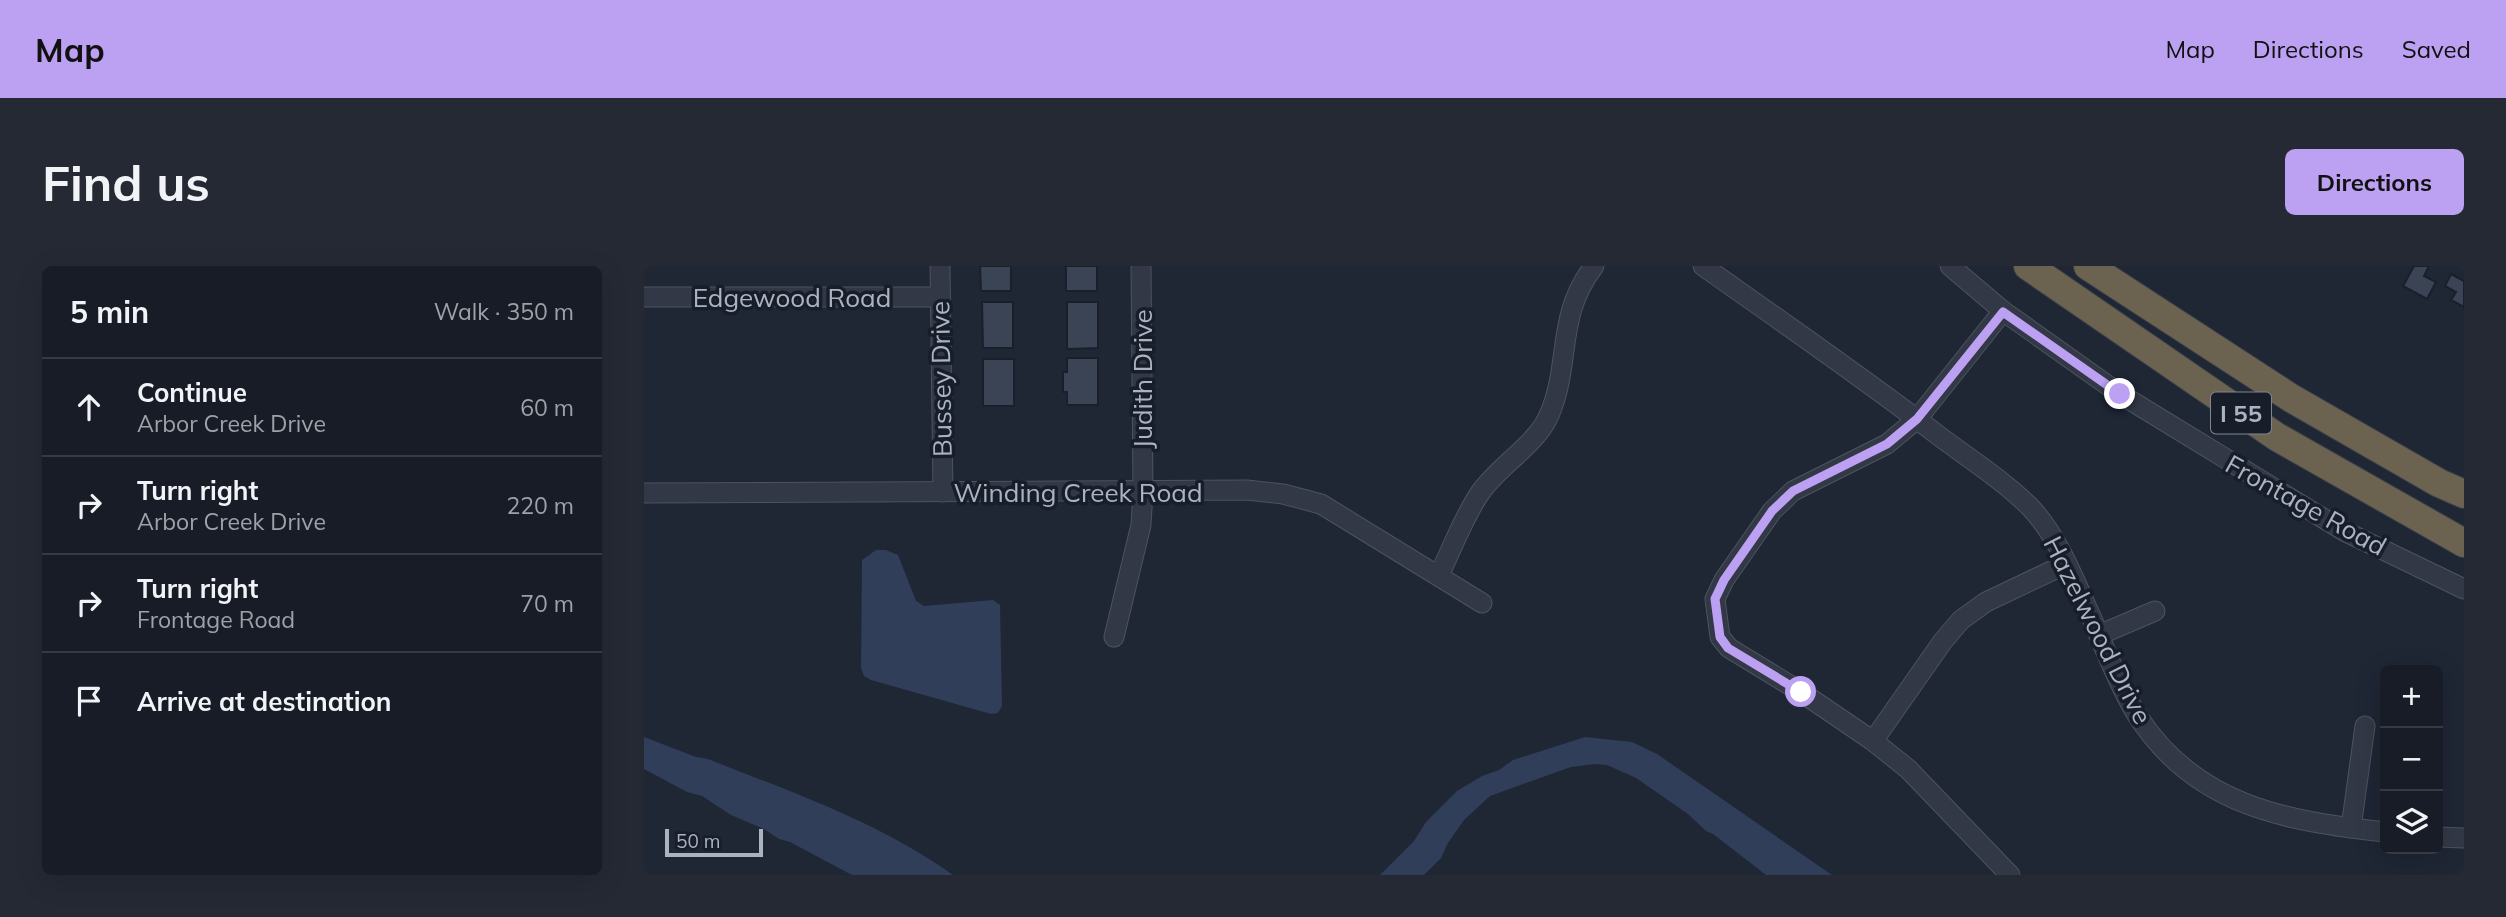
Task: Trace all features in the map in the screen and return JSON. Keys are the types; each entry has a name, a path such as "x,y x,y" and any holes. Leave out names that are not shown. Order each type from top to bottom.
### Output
{"highway":[{"name":"I 55","path":"2028,266 2277,437 2464,543"},
{"name":"I 55","path":"2088,266 2291,398 2464,495"}],"street":[{"name":"Bussey Drive","path":"940,266 943,492"},
{"name":"Judith Drive","path":"1114,637 1141,525 1141,266"},
{"path":"1439,575 1479,494 1504,464 1530,442 1550,416 1559,384 1571,307 1594,266"},
{"name":"Hazelwood Drive","path":"1703,266 1917,419 2004,485 2032,510 2066,564 2137,715 2166,751 2200,782 2241,803 2286,818 2380,831"},
{"name":"Frontage Road","path":"1950,266 2003,312 2120,394 2344,531 2464,589"},
{"name":"Edgewood Road","path":"644,297 940,297"},
{"path":"2003,312 1917,419 1887,444 1793,491 1772,511 1724,580 1715,599 1720,637 1728,648 1801,692 1873,741 1908,769 2010,875"},
{"name":"Winding Creek Road","path":"644,493 1247,490 1283,494 1321,504 1482,603"},
{"path":"1873,741 1942,641 1961,620 1986,602 2066,564"},
{"path":"2099,635 2155,611"},
{"path":"2351,828 2365,726"},
{"path":"2443,837 2464,838"}],"water":[{"path":"876,550 886,550 898,555 916,601 924,606 993,600 1000,605 1002,706 998,713 991,714 864,676 861,668 862,560"},
{"path":"644,737 708,759 834,810 895,839 953,875 852,875 764,829 731,815 702,796 687,792 644,769"},
{"path":"1585,737 1632,742 1657,754 1832,875 1766,875 1706,831 1688,814 1636,778 1607,765 1595,764 1571,767 1490,796 1464,820 1441,858 1424,875 1380,875 1457,791 1513,760"}],"building":[{"path":"980,266 1011,266 1011,291 981,291"},
{"path":"1066,266 1097,266 1097,291 1066,291"},
{"path":"2414,266 2429,266 2424,276 2436,282 2427,299 2403,286"},
{"path":"2451,274 2464,281 2464,307 2451,300 2456,292 2445,286"},
{"path":"982,302 1013,302 1013,348 983,348"},
{"path":"1067,302 1098,302 1098,348 1067,349"},
{"path":"1067,358 1098,358 1098,405 1067,405 1067,392 1063,392 1063,372 1067,372"},
{"path":"983,359 1014,359 1014,406 983,406"}],"route":[{"path":"1801,692 1728,648 1720,637 1715,599 1724,580 1772,511 1793,491 1887,444 1917,419 2003,312 2120,394"}]}
